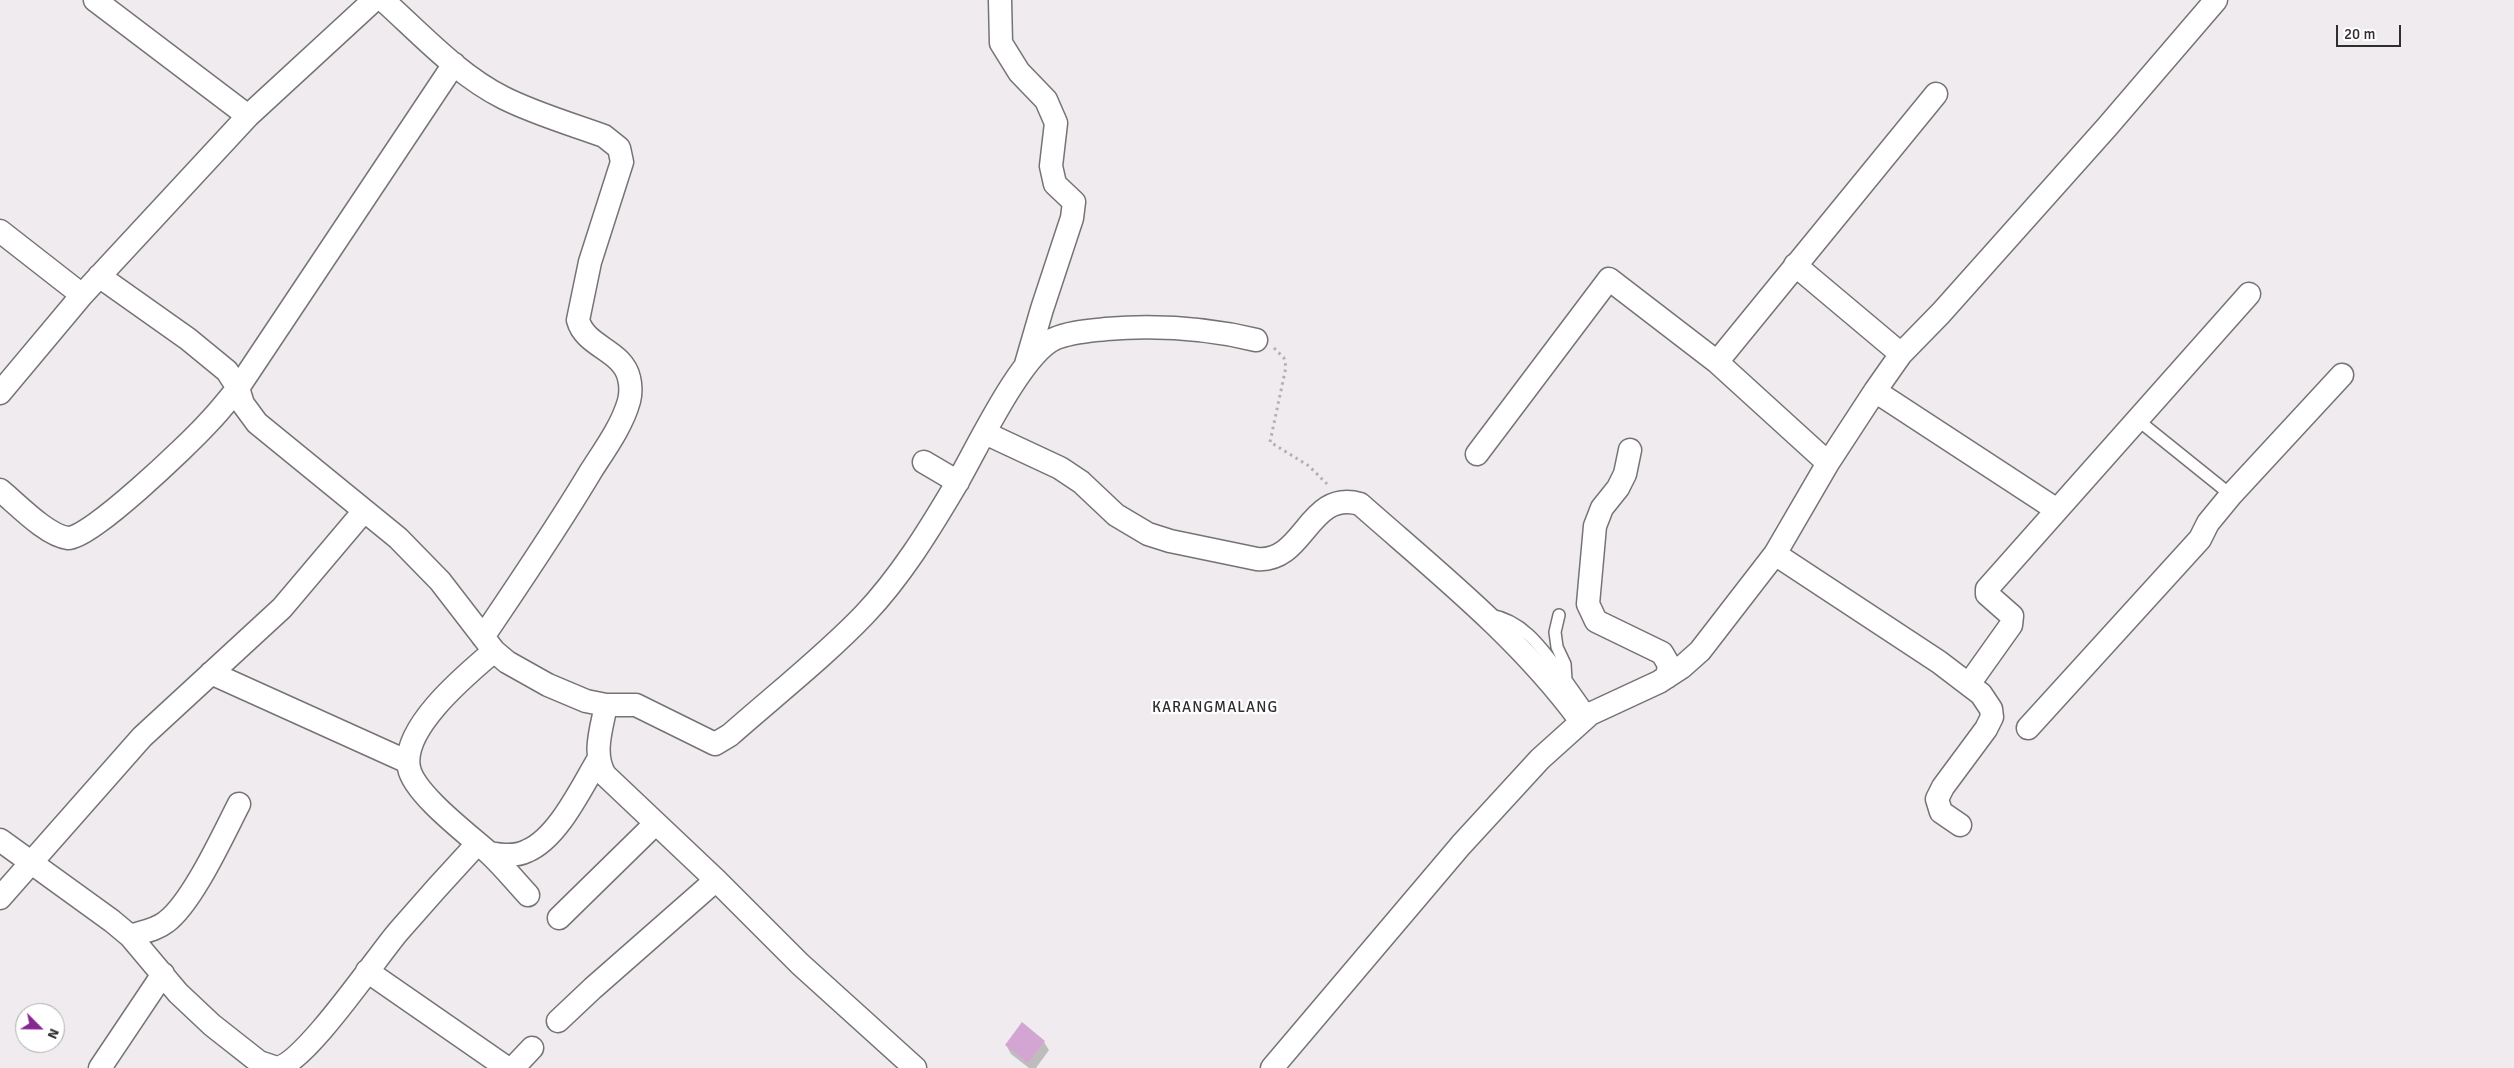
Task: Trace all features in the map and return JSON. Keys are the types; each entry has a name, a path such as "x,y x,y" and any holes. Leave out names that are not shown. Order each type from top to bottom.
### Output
{"street":[{"path":"95,0 248,116"},
{"path":"0,393 99,276 248,116 374,0"},
{"path":"383,0 454,64 503,98 540,114 610,139 617,145 622,154 620,172 590,262 578,320 585,333 616,357 627,370 631,386 629,400 616,430 489,644 432,713 412,743 408,762 412,777 420,789 483,848 528,895"},
{"path":"1000,0 1001,43 1019,72 1046,100 1056,123 1051,166 1057,188 1073,199 1074,208 1025,367"},
{"path":"1272,1068 1461,846 1540,759 1585,717 1663,680 1682,668 1710,639 1775,554 1828,463 1874,391 1902,354 2107,127 2216,0"},
{"path":"0,490 49,530 66,538 81,535 126,499 208,423 238,388 454,64"},
{"path":"1717,362 1936,94"},
{"path":"0,231 82,295"},
{"path":"1795,265 1902,354"},
{"path":"99,276 221,365 232,377 243,404 257,423 398,538 426,565 458,602 489,644 507,662 548,685 586,701 606,705 636,705 706,741 720,742 866,613 901,570 958,482 1025,367 1042,348 1053,340 1092,331 1163,326 1256,340"},
{"path":"1477,454 1609,279 1717,362 1828,463"},
{"path":"1969,684 2011,625 2012,616 1987,594 1987,590 2249,294"},
{"path":"2028,728 2200,539 2208,524 2231,495 2342,375"},
{"path":"1874,391 2057,510"},
{"path":"985,433 1060,468 1082,482 1116,515 1148,534 1170,541 1258,559 1271,559 1278,556 1292,545 1323,510 1340,502 1360,504 1485,614 1585,717"},
{"path":"1630,450 1626,474 1618,488 1602,508 1595,526 1588,604 1596,621 1662,653 1669,665 1663,680"},
{"path":"924,462 958,482"},
{"path":"0,898 29,862 142,737 282,608 364,512"},
{"path":"1775,554 1969,684 1991,709 1992,717 1986,730 1943,787 1937,799 1941,812 1960,825"},
{"path":"211,673 408,762"},
{"path":"483,848 515,854 526,852 539,845 564,816 598,760 606,705"},
{"path":"598,760 601,768 610,780 655,824 716,880 800,964 914,1068"},
{"path":"130,936 165,923 176,914 196,883 239,804"},
{"path":"559,918 655,824"},
{"path":"0,840 80,897 130,936 162,974 212,1025 241,1049 270,1066 283,1067 309,1045 433,891 483,848"},
{"path":"558,1021 592,988 716,880"},
{"path":"367,971 507,1068"},
{"path":"100,1068 162,974"},
{"path":"513,1068 532,1048"}],"lane":[{"path":"2138,421 2231,495"},
{"path":"1485,614 1503,617 1518,625 1531,636 1566,680 1585,717"},
{"path":"1559,615 1555,632 1557,647 1565,664 1566,680"}],"path":[{"path":"1256,340 1274,348 1286,363 1270,442 1314,470 1340,502"}],"building":[{"path":"1022,1022 1045,1041 1028,1063 1005,1045"}],"district":[{"name":"KARANGMALANG","path":"1215,708"}]}
